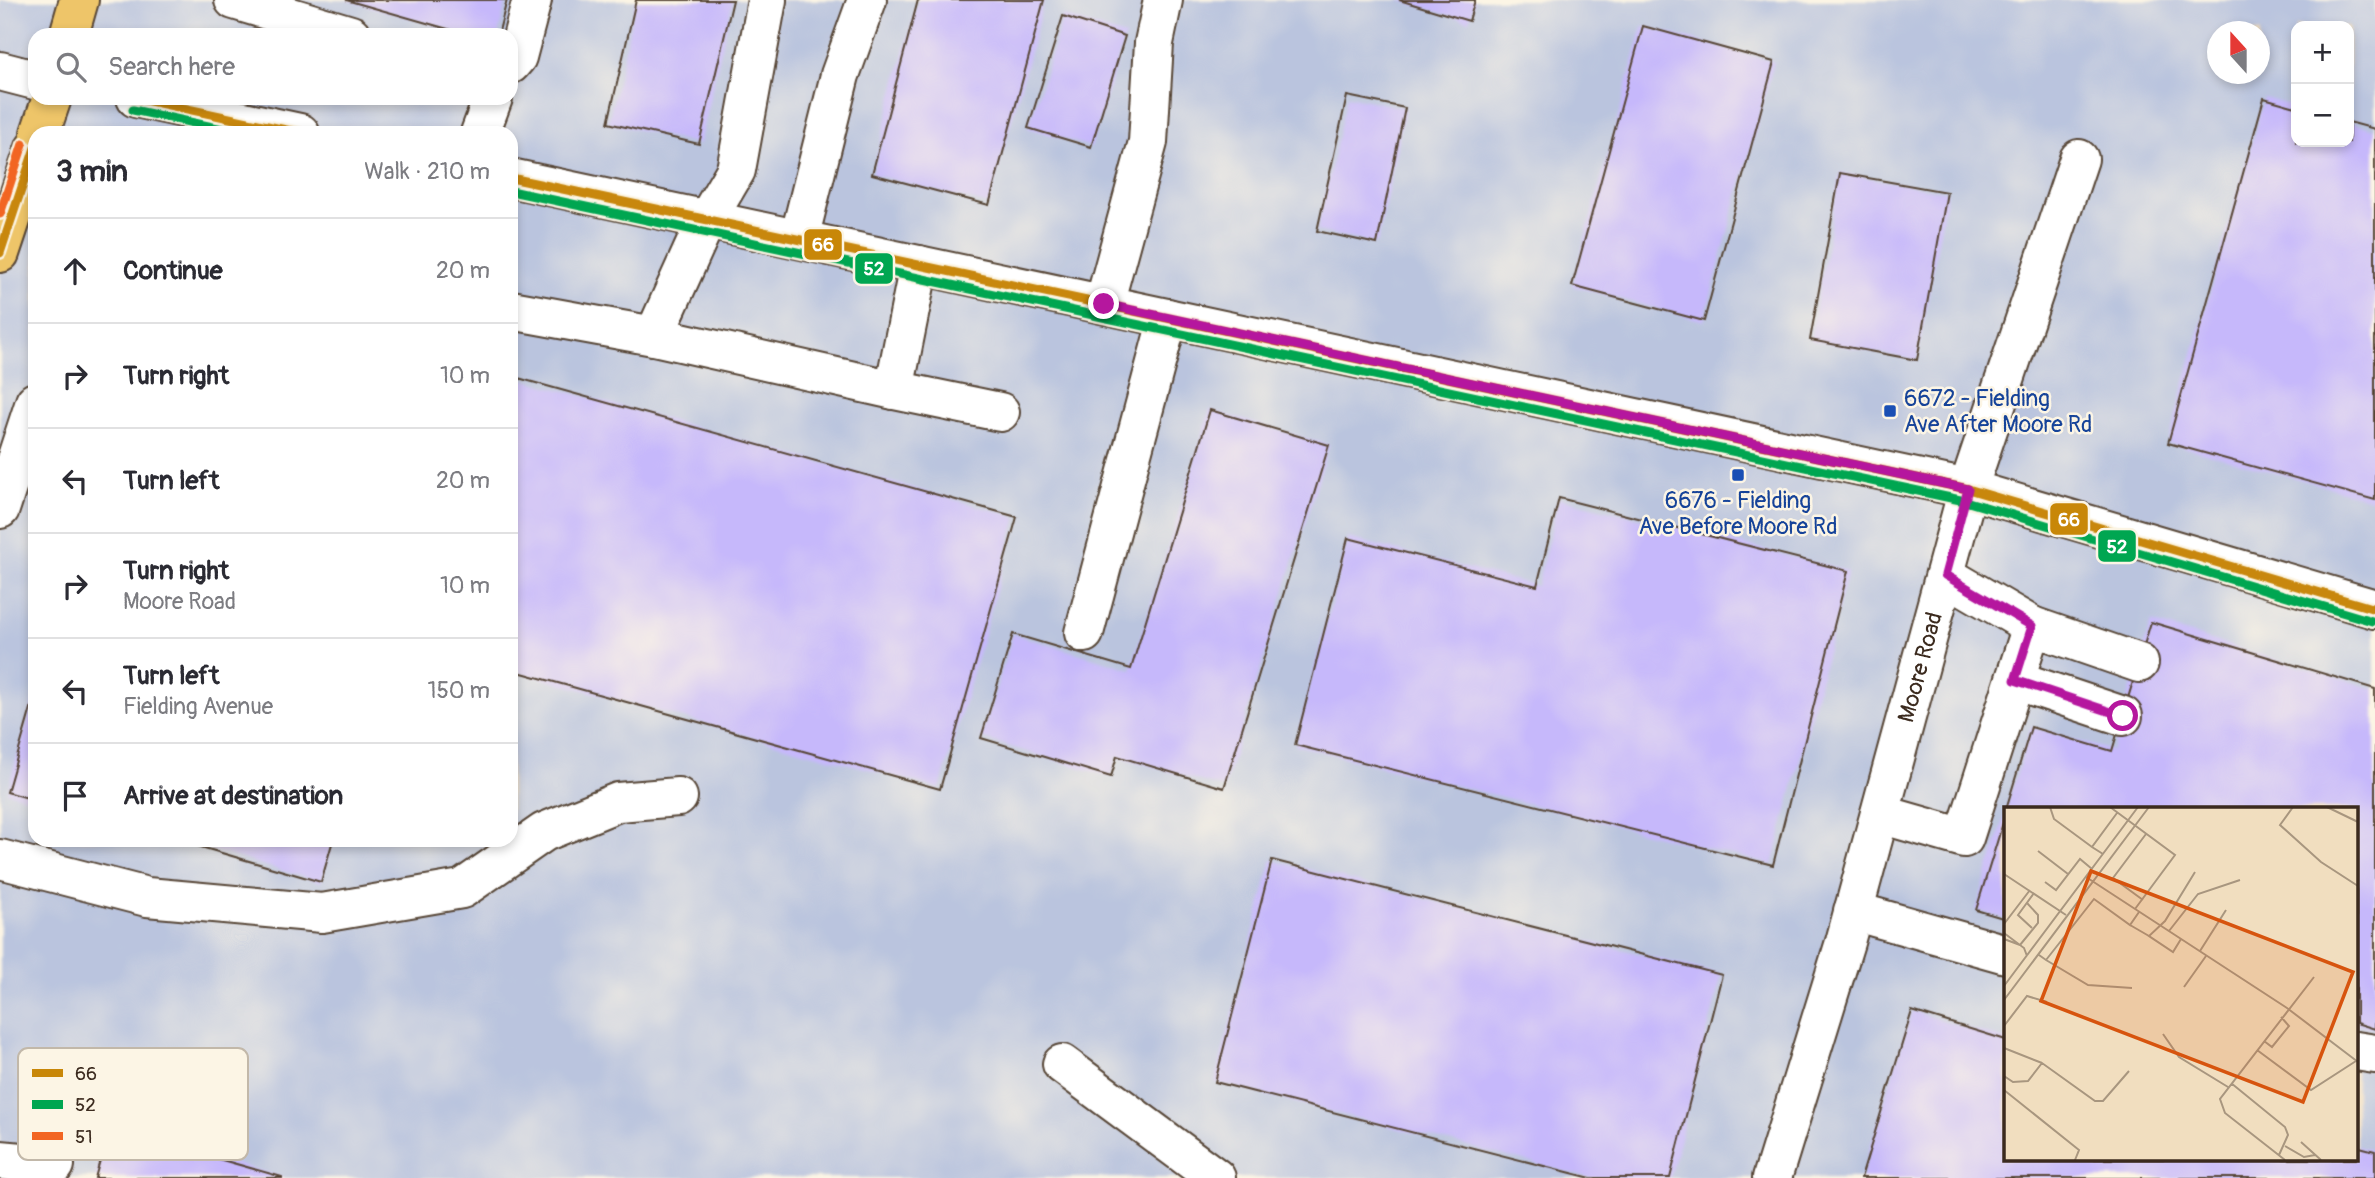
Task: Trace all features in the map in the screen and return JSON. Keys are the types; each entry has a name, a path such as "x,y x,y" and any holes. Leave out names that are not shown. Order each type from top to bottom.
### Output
{"main road":[{"path":"71,28 79,0"},
{"path":"42,126 49,105"},
{"path":"0,253 28,169"}],"street":[{"path":"234,0 304,28"},
{"path":"518,53 532,0"},
{"path":"654,336 706,222 736,170 767,0"},
{"path":"799,239 840,75 867,0"},
{"path":"1104,304 1148,142 1154,43 1163,0"},
{"path":"0,71 28,78"},
{"path":"483,126 490,105"},
{"path":"145,111 291,120"},
{"name":"Moore Road","path":"1772,1178 1853,911 1968,489 2079,159"},
{"path":"518,180 706,222 799,239 1968,489 2375,609"},
{"path":"894,390 919,265"},
{"path":"518,311 654,336 1000,412"},
{"path":"1084,633 1168,318"},
{"path":"2,493 28,421"},
{"path":"1945,575 2032,626 2139,663"},
{"path":"1880,814 1964,838 2032,626"},
{"path":"2015,680 2123,716"},
{"path":"0,859 147,898 322,913 462,889 544,832 618,802 678,797"},
{"path":"1853,911 2004,953"},
{"path":"1062,1064 1216,1178"},
{"path":"0,1160 54,1165"}],"shaded area":[{"path":"0,0 2375,0 2375,1178 0,1178"}],"building":[{"path":"346,0 507,0 500,28 444,28"},
{"path":"636,0 733,0 699,144 608,123"},
{"path":"918,0 1044,0 989,205 872,174"},
{"path":"1399,0 1475,0 1469,21"},
{"path":"1063,16 1125,36 1091,147 1028,128"},
{"path":"1643,26 1774,62 1704,321 1572,286"},
{"path":"1347,96 1405,108 1377,244 1317,231"},
{"path":"2264,98 2291,106 2291,147 2354,147 2354,123 2375,129 2375,500 2168,443"},
{"path":"1840,173 1947,192 1917,360 1810,340"},
{"path":"518,378 1017,517 940,789 518,672"},
{"path":"1210,410 1329,445 1224,788 1117,756 1111,777 981,738 1013,634 1131,669"},
{"path":"1559,498 1848,571 1773,865 1295,745 1348,538 1537,586"},
{"path":"2151,622 2375,689 2375,1029 2358,1024 2358,807 2007,807 2031,727 2112,751"},
{"path":"28,719 28,798 7,792"},
{"path":"2004,819 2004,918 1976,910"},
{"path":"201,847 331,847 321,882"},
{"path":"1272,860 1722,975 1670,1178 1591,1178 1215,1082"},
{"path":"1912,1011 2004,1039 2004,1160 2358,1160 2358,1147 2375,1151 2375,1178 1861,1178"},
{"path":"100,1160 222,1160 282,1177 282,1178 95,1178"}],"transit line":[{"name":"66","path":"169,105 267,126"},
{"name":"52","path":"133,110 208,126"},
{"name":"51","path":"0,214 23,144"},
{"name":"66","path":"0,253 28,169"},
{"name":"66","path":"518,179 1968,489 2375,609"},
{"name":"52","path":"518,192 1965,501 2372,621"}],"place":[{"name":"6672 - Fielding Ave After Moore Rd","path":"1890,411"},
{"name":"6676 - Fielding Ave Before Moore Rd","path":"1738,475"}],"route":[{"path":"1104,304 1968,489 1945,575 2032,626 2015,680 2123,716"}]}
